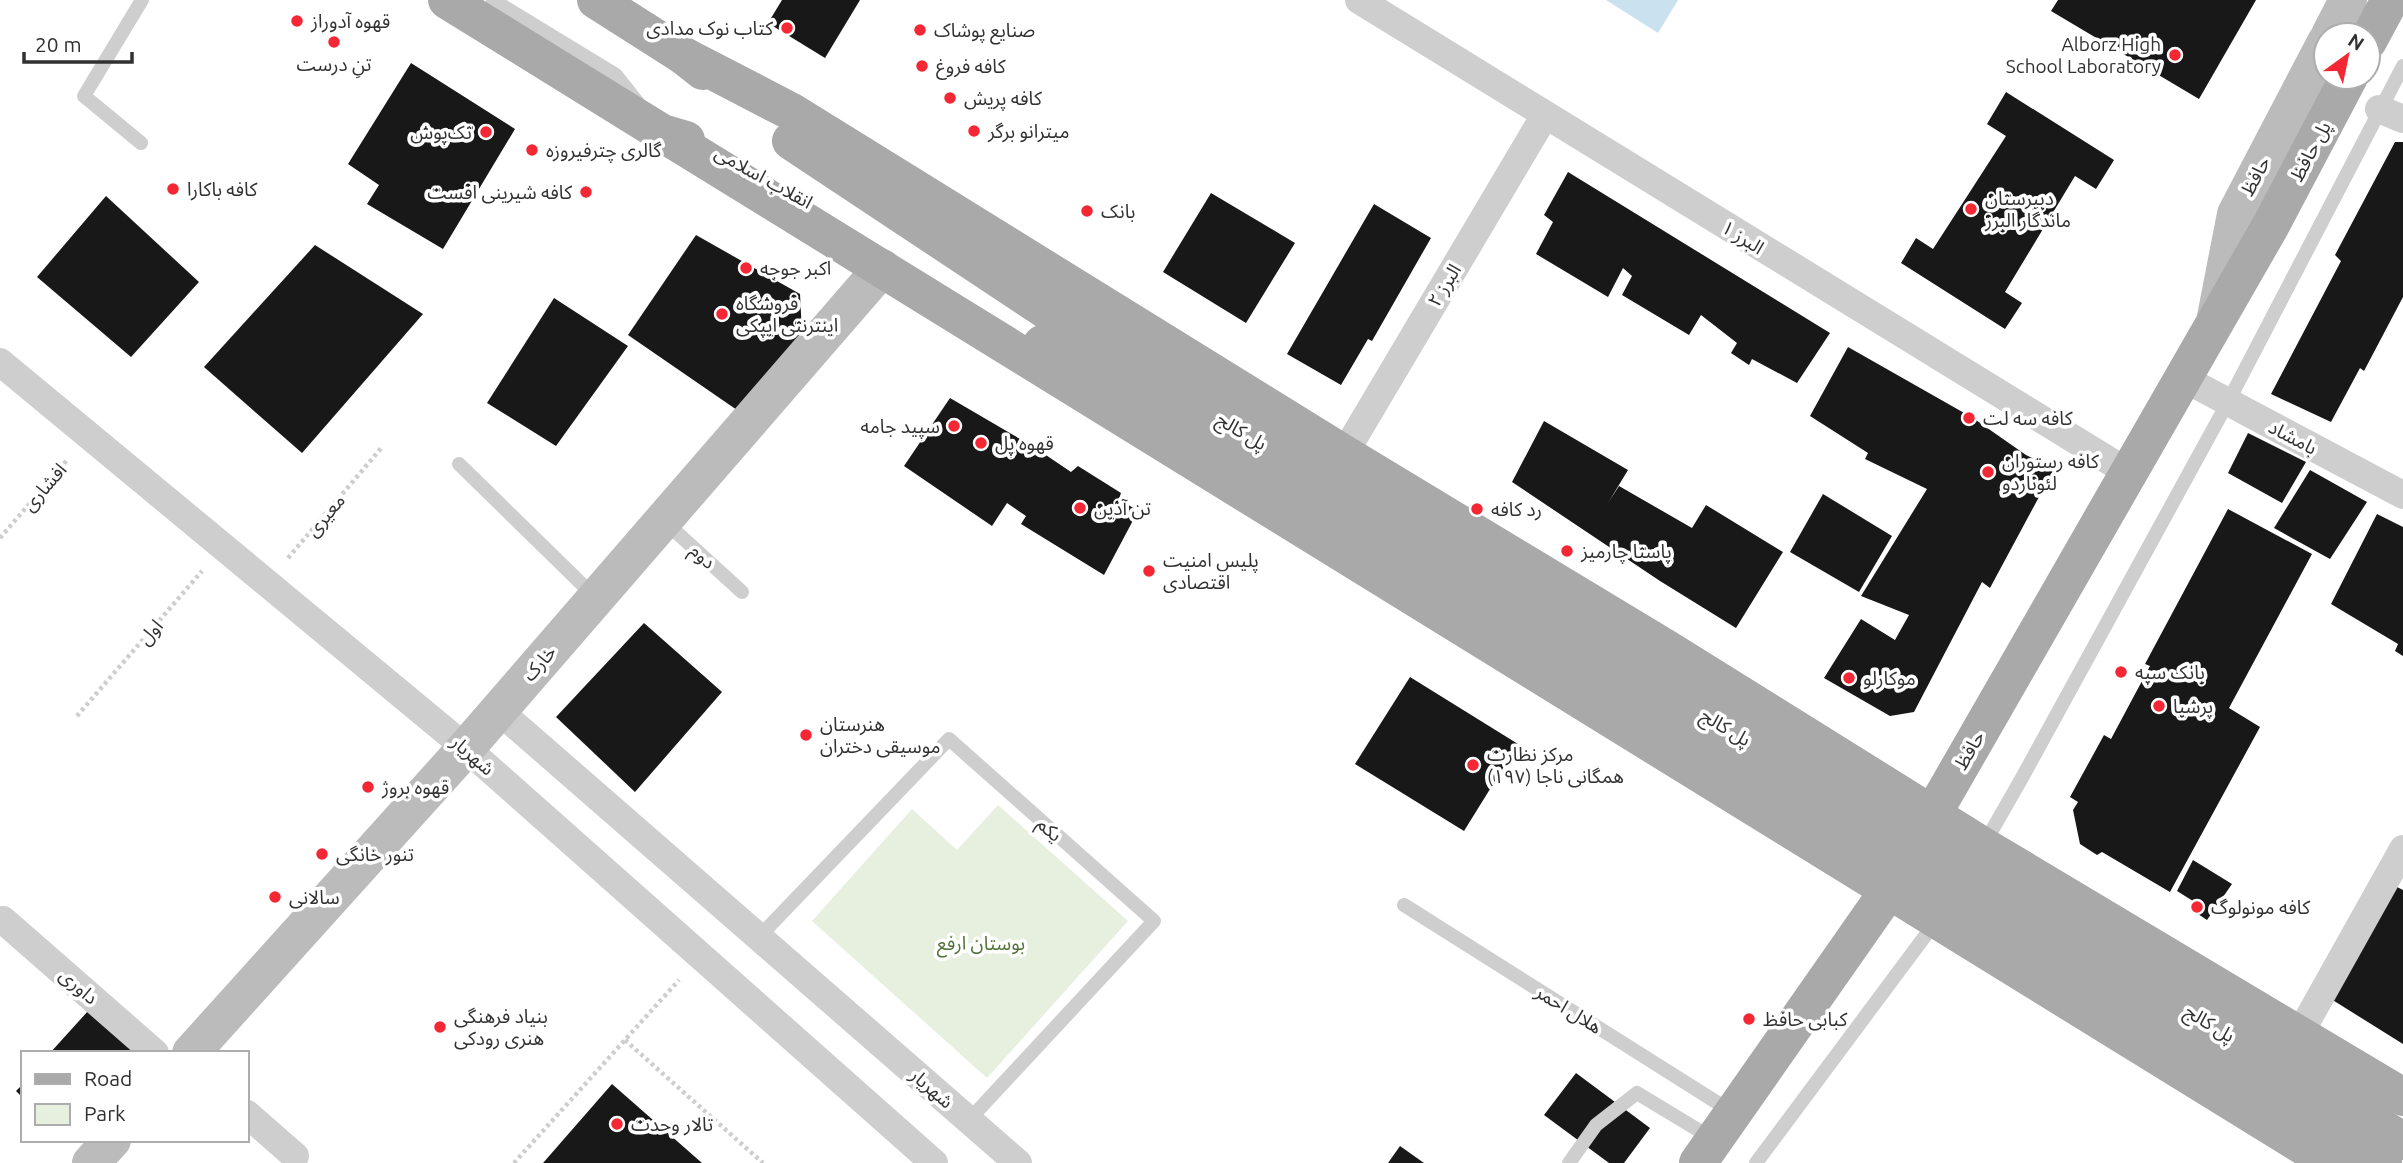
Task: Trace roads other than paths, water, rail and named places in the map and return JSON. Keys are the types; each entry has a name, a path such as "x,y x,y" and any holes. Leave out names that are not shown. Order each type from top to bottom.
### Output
{"main road":[{"name":"انقلاب اسلامی","path":"447,0 662,133 725,151 1045,328"},
{"path":"596,0 684,55 790,111 1983,846 2403,1097"},
{"path":"2379,21 2390,0"},
{"path":"684,55 775,131 1045,328"},
{"name":"پل حافظ","path":"2271,225 2342,91"},
{"path":"662,133 2330,1163"},
{"name":"حافظ","path":"1715,1139 1889,890 2271,225"},
{"name":"پل کالج","path":"1045,328 2403,1141"},
{"name":"پل کالج","path":"1045,328 2383,1163"},
{"path":"1634,733 1658,719 1669,705 1674,687 1667,649"},
{"path":"2228,1099 2249,1093 2272,1072 2280,1044 2299,1035"},
{"path":"2277,1130 2270,1105 2277,1079 2297,1056 2299,1035"}],"street":[{"name":"البرز ۱","path":"1359,0 2129,473"},
{"path":"2337,21 2348,0"},
{"name":"حافظ","path":"2215,321 2235,214 2312,68"},
{"name":"البرز ۲","path":"1344,454 1545,115"},
{"name":"خارک","path":"193,1051 466,748 882,268"},
{"name":"شهریار","path":"0,362 466,748 934,1163"},
{"name":"بامشاد","path":"2183,378 2403,495"},
{"name":"شهریار","path":"498,710 1018,1163"},
{"path":"2299,1035 2396,879 2403,849"},
{"name":"داوری","path":"3,920 153,1051"},
{"path":"248,1115 295,1156"},
{"path":"92,1163 110,1142"}],"lane":[{"path":"141,144 84,96 142,0"},
{"path":"494,0 616,75 662,133"},
{"path":"1756,1163 1936,920 1983,846 2228,402 2395,110 2403,66"},
{"path":"459,464 596,598"},
{"name":"دوم","path":"663,520 742,593"},
{"name":"یکم","path":"759,937 948,739 1154,921 969,1120"},
{"name":"هلال احمر","path":"1404,905 1715,1139"},
{"path":"1569,1163 1596,1125 1637,1093 1715,1139"}],"water":[{"path":"1606,0 1678,0 1658,33"}],"place":[{"name":"قهوه آدوراز","path":"297,21"},
{"name":"کتاب نوک مدادی","path":"787,28"},
{"name":"صنایع پوشاک","path":"920,30"},
{"name":"تنِ درست","path":"334,42"},
{"name":"Alborz High School Laboratory","path":"2175,55"},
{"name":"کافه فروغ","path":"922,66"},
{"name":"کافه پریش","path":"950,98"},
{"name":"میترانو برگر","path":"974,131"},
{"name":"تک‌پوش","path":"486,132"},
{"name":"گالری چترفیروزه","path":"532,150"},
{"name":"کافه باکارا","path":"173,189"},
{"name":"کافه شیرینی افست","path":"586,192"},
{"name":"دبیرستان ماندگار البرز","path":"1971,209"},
{"name":"بانک","path":"1087,211"},
{"name":"اکبر جوجه","path":"746,268"},
{"name":"فروشگاه اینترنتی ایپکی","path":"722,314"},
{"name":"کافه سه لت","path":"1969,418"},
{"name":"سپید جامه","path":"954,426"},
{"name":"قهوه پل","path":"981,443"},
{"name":"کافه رستوران لئوناردو","path":"1988,472"},
{"name":"تن آذین","path":"1080,508"},
{"name":"رد کافه","path":"1477,509"},
{"name":"پاستا چارمیز","path":"1567,551"},
{"name":"پلیس امنیت اقتصادی","path":"1149,571"},
{"name":"بانک سپه","path":"2121,672"},
{"name":"موکارلو","path":"1849,678"},
{"name":"پرشیا","path":"2159,706"},
{"name":"هنرستان موسیقی دختران","path":"806,735"},
{"name":"مرکز نظارت همگانی ناجا (۱۹۷)","path":"1473,765"},
{"name":"قهوه بروژ","path":"368,787"},
{"name":"تنور خانگی","path":"322,854"},
{"name":"سالانی","path":"275,897"},
{"name":"کافه مونولوگ","path":"2197,907"},
{"name":"کبابی حافظ","path":"1749,1019"},
{"name":"بنیاد فرهنگی هنری رودکی","path":"440,1027"},
{"name":"تالار وحدت","path":"617,1124"}],"park label":[{"name":"بوستان ارفع","path":"981,943"}]}
